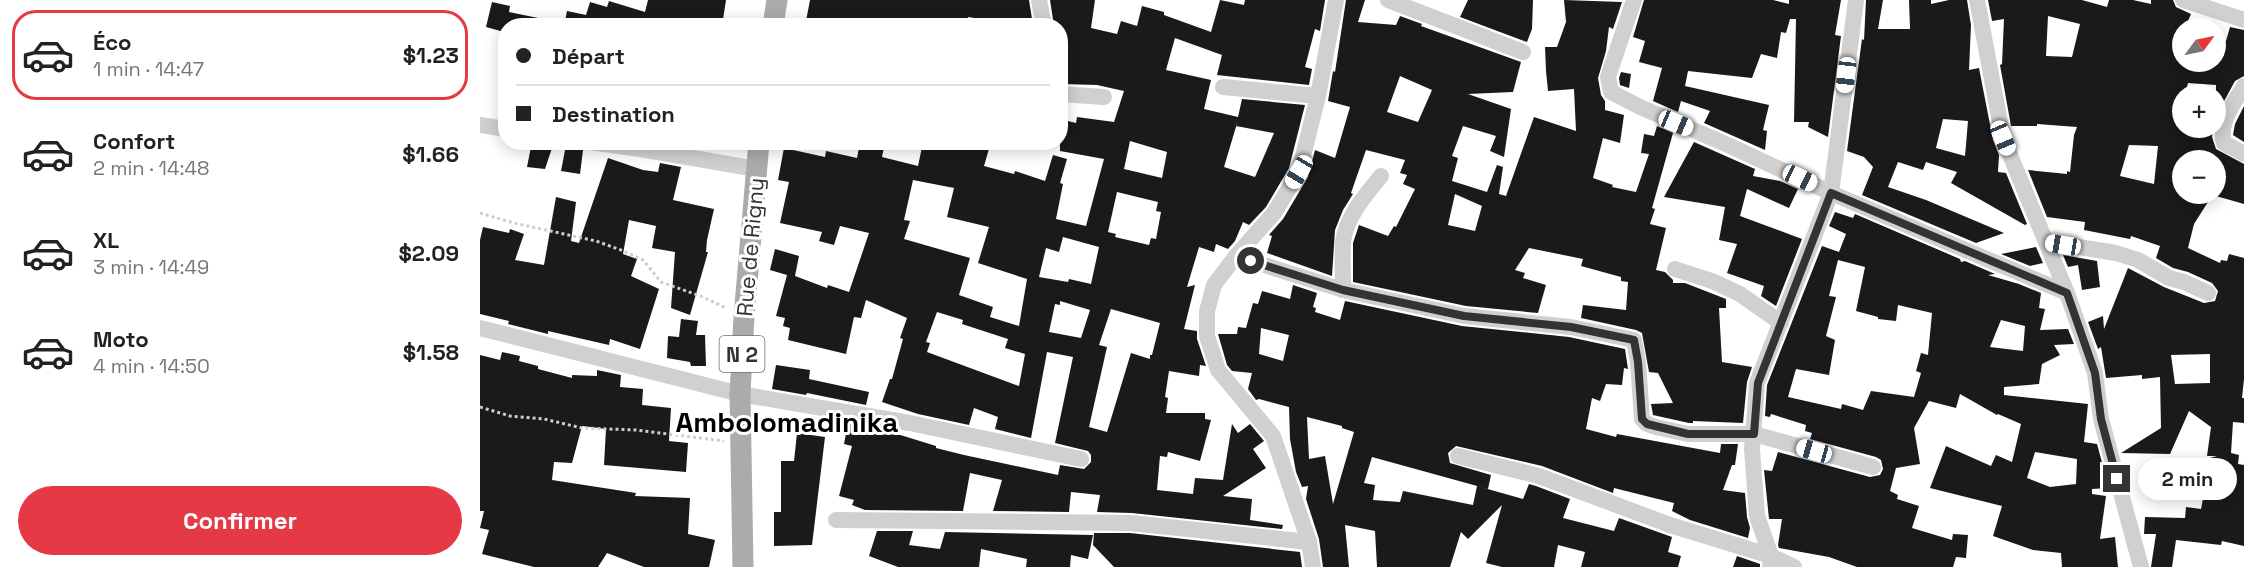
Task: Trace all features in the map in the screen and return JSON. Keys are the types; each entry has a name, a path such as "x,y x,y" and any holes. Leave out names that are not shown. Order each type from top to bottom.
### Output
{"main road":[{"path":"774,18 777,0"},
{"name":"Rue de Rigny","path":"743,567 740,394 744,317 758,150"}],"street":[{"path":"1039,0 1042,18"},
{"path":"1313,567 1309,542 1273,436 1218,370 1207,336 1207,311 1214,285 1274,213 1299,172 1318,96 1336,0"},
{"path":"1388,0 1523,52"},
{"path":"1634,0 1608,77 1611,93 1831,193 2067,293"},
{"path":"1771,561 1757,516 1752,449 1758,383 1831,193 1856,0"},
{"path":"1977,0 2003,138 2067,293 2095,373 2101,419 2141,567"},
{"path":"2183,0 2244,20"},
{"path":"2244,86 2228,114 2221,133 2224,143 2244,154"},
{"path":"1223,87 1318,96"},
{"path":"1068,95 1104,97"},
{"path":"480,125 498,128"},
{"path":"646,150 757,170"},
{"path":"1343,290 1343,240 1350,220 1381,176"},
{"path":"2047,242 2116,253 2138,260 2169,278 2208,292"},
{"path":"1236,256 1343,290 1464,316 1571,327 1634,340 1642,419 1647,424 1688,434 1754,434 1873,467"},
{"path":"1675,269 1712,281 1740,294 1781,322"},
{"path":"480,328 740,394 898,420 1081,459"},
{"path":"1458,456 1539,476 1670,525 1794,567"},
{"path":"836,520 1131,523 1309,542"}],"path":[{"path":"480,213 514,224 596,241 621,250 642,260 661,282 703,297 744,317"},
{"path":"480,407 510,416 544,419 582,428 636,430 741,443"}],"building":[{"path":"648,0 726,0 723,18 566,18 567,11 586,15 590,2 607,7 609,1 645,12"},
{"path":"810,0 1029,0 1032,18 968,17 807,18"},
{"path":"1050,0 1095,0 1091,28 1117,34 1121,21 1137,26 1142,6 1164,12 1164,15 1211,32 1220,0 1244,5 1245,0 1325,0 1320,31 1315,29 1305,67 1312,69 1309,85 1217,75 1222,55 1175,38 1166,70 1211,80 1204,109 1238,117 1242,99 1305,105 1289,168 1266,207 1249,225 1243,222 1235,241 1228,249 1216,244 1214,252 1199,247 1187,287 1195,285 1184,329 1197,331 1197,339 1206,366 1200,365 1199,376 1169,371 1165,397 1168,398 1166,413 1205,413 1205,419 1211,420 1200,461 1168,452 1167,457 1160,456 1157,490 1193,494 1195,478 1223,480 1232,424 1238,433 1250,424 1264,441 1253,449 1266,468 1223,496 1252,499 1250,520 1283,525 1282,529 1132,513 1097,512 1100,495 1071,492 1069,512 993,511 1002,480 970,473 963,511 865,510 852,505 854,500 839,496 852,446 844,444 848,423 881,429 964,455 1058,475 1060,465 1084,469 1091,462 1091,455 1088,451 1055,443 1073,357 1047,352 1031,438 995,429 998,417 974,408 969,425 918,414 882,402 890,379 892,379 903,339 900,338 907,318 866,300 861,318 854,317 846,354 788,340 790,328 783,326 785,318 776,316 787,275 770,270 775,249 799,256 795,276 827,288 828,285 849,292 869,233 840,226 834,245 819,241 822,232 780,223 789,182 778,180 784,150 825,157 826,151 857,158 858,150 883,150 882,157 918,166 921,150 989,150 984,166 1014,174 1015,171 1045,181 1053,155 1067,159 1060,183 1063,184 1056,219 1086,226 1104,159 1060,150 1068,150 1068,121 1076,123 1077,117 1114,122 1124,91 1097,85 1068,84 1068,18 1053,18","holes":["1236,126 1274,133 1255,177 1224,167","1130,141 1167,152 1162,178 1124,169","913,180 954,188 947,217 989,227 978,263 1027,279 1019,326 990,317 993,307 959,295 970,258 904,239 910,221 904,220","1117,192 1158,202 1156,211 1161,212 1156,239 1151,238 1149,245 1115,237 1116,234 1108,232","1063,237 1099,247 1091,284 1069,279 1068,282 1039,277 1046,248 1059,252","1060,301 1090,310 1081,338 1049,332 1055,304 1060,305","1111,309 1160,323 1150,359 1131,353 1107,432 1089,427 1107,347 1099,345","937,312 963,320 962,324 1008,339 1005,348 1025,354 1019,386 927,352 930,343 926,342"]},
{"path":"1346,0 1365,0 1358,22 1396,25 1400,16 1422,24 1421,26 1521,62 1513,92 1468,94 1511,109 1504,157 1490,151 1496,136 1463,126 1452,156 1458,158 1452,181 1487,192 1497,165 1503,167 1499,194 1506,196 1534,117 1576,131 1574,89 1548,91 1546,71 1545,47 1557,47 1566,22 1564,0 1622,2 1613,29 1609,27 1606,51 1598,78 1601,95 1605,101 1605,110 1624,115 1620,143 1603,138 1593,178 1613,185 1612,187 1636,192 1649,154 1641,153 1644,134 1654,136 1657,126 1673,133 1652,208 1655,209 1650,224 1666,228 1656,270 1665,272 1673,283 1685,283 1726,299 1726,308 1719,308 1722,362 1752,367 1747,382 1743,423 1693,421 1689,423 1653,415 1651,404 1673,403 1658,373 1649,372 1642,333 1581,318 1583,305 1626,310 1628,282 1621,281 1621,277 1581,266 1583,259 1529,248 1515,270 1525,273 1523,278 1546,285 1538,313 1466,306 1353,282 1353,243 1359,225 1388,236 1394,226 1396,227 1415,189 1403,184 1407,175 1400,173 1405,160 1366,150 1351,193 1353,194 1335,230 1332,276 1267,253 1272,236 1269,235 1283,219 1308,177 1315,150 1335,158 1350,107 1328,101 1333,71 1335,72","holes":["1400,76 1432,90 1418,122 1387,112","1455,194 1482,206 1475,231 1448,225"]},
{"path":"1468,0 1533,0 1532,29 1527,42 1460,17"},
{"path":"1644,0 1773,0 1789,4 1789,0 1841,0 1835,35 1841,36 1828,137 1808,127 1809,122 1794,122 1796,19 1790,19 1786,33 1781,32 1777,58 1761,54 1752,78 1688,71 1685,86 1769,105 1763,130 1767,131 1765,150 1704,123 1710,111 1681,101 1678,112 1653,101 1662,68 1639,62 1645,41 1633,37"},
{"path":"1866,0 1883,0 1878,29 1910,29 1909,0 1931,0 1931,4 1949,0 1967,0 1971,25 1969,70 1979,68 1993,140 1999,155 1998,172 2006,173 2027,224 2025,225 1951,183 1957,172 1926,162 1923,170 1898,162 1888,187 1926,200 2004,233 1976,243 1862,195 1873,167 1864,157 1847,151 1862,39 1864,40","holes":["1943,119 1968,121 1965,156 1936,148"]},
{"path":"1988,0 2082,0 2107,7 2109,0 2133,0 2151,4 2151,0 2173,0 2176,7 2191,14 2189,18 2172,18 2172,72 2226,72 2226,41 2230,27 2244,30 2244,76 2235,81 2226,98 2226,84 2172,84 2172,138 2212,138 2218,150 2172,150 2172,204 2207,204 2194,224 2188,248 2220,263 2221,260 2227,261 2229,254 2244,258 2242,398 2244,398 2244,423 2233,422 2231,453 2239,455 2238,464 2244,465 2244,546 2222,541 2221,545 2176,540 2172,567 2151,567 2156,534 2144,534 2145,517 2185,518 2186,507 2201,509 2207,478 2172,481 2171,469 2217,456 2207,456 2211,427 2189,411 2170,454 2121,453 2161,428 2160,377 2142,379 2142,375 2106,378 2101,347 2098,349 2088,322 2103,316 2104,329 2128,268 2164,287 2204,303 2215,301 2218,291 2212,283 2173,268 2156,258 2160,246 2131,236 2130,239 2084,230 2085,222 2047,217 2028,170 2067,174 2067,171 2070,172 2077,127 2037,124 2037,126 2011,126 2000,65 2002,64 2004,19 1992,21","holes":["2048,16 2080,24 2072,57 2046,56","2129,145 2158,146 2154,184 2120,176","2210,354 2210,383 2175,384 2171,355"]},
{"path":"492,2 510,6 509,12 538,18 498,18 498,30 486,27"},
{"path":"1621,72 1631,74 1629,88 1620,85"},
{"path":"2244,106 2244,142 2233,135 2235,124"},
{"path":"1694,142 1755,169 1753,176 1780,181 1798,189 1789,208 1747,189 1740,216 1802,239 1776,306 1761,296 1764,286 1727,273 1737,244 1719,240 1725,207 1664,197"},
{"path":"530,150 551,150 545,169 527,167"},
{"path":"565,150 583,150 580,174 561,171"},
{"path":"2226,154 2244,164 2244,204 2226,199"},
{"path":"608,158 643,170 658,172 660,163 681,167 673,200 714,209 707,240 706,252 708,252 690,315 671,308 675,252 652,248 656,226 629,220 623,254 637,259 631,276 659,289 640,349 610,339 609,345 548,331 548,334 480,314 480,240 483,227 509,233 510,229 524,234 515,260 544,265 556,197 576,202 571,241 579,243"},
{"path":"1835,212 1853,218 1855,214 1960,259 1961,262 1965,261 1995,274 1988,275 2041,293 2039,308 2045,309 2040,330 2068,329 2074,344 2054,345 2060,355 2042,364 2039,384 2004,387 2004,395 2088,404 2084,442 2097,444 2109,488 2092,489 2092,494 2106,496 2100,539 2115,537 2118,567 2062,567 2061,553 2033,550 1993,536 2002,506 1930,488 1946,446 1991,466 1996,455 2012,462 2021,424 1997,415 1960,394 1956,408 1929,401 1914,428 1920,464 1896,468 1890,491 1898,495 1897,499 1919,506 1912,528 1952,540 1953,534 1968,535 1966,558 1956,557 1953,567 1857,567 1829,557 1779,548 1782,519 1769,519 1764,470 1772,471 1778,452 1870,477 1880,475 1883,469 1881,460 1876,457 1810,439 1812,433 1805,431 1806,425 1771,414 1770,417 1765,416 1767,385 1822,246 1839,252 1846,234 1829,226","holes":["1838,260 1865,267 1856,311 1878,317 1878,319 1896,321 1898,305 1932,313 1928,355 1921,353 1916,371 1921,373 1914,397 1871,391 1863,410 1842,404 1841,409 1788,397 1796,369 1829,375 1835,340 1826,336 1836,297 1829,296","2001,320 2025,326 2023,351 1990,347","2035,452 2077,459 2076,484 2050,487 2027,478"]},
{"path":"2036,247 2043,263 2030,266 2001,254"},
{"path":"2063,255 2097,261 2100,287 2082,290 2078,265 2068,267"},
{"path":"1293,285 1317,293 1313,307 1316,308 1315,312 1340,320 1345,301 1462,326 1569,337 1625,349 1628,369 1624,368 1622,385 1606,384 1600,401 1592,398 1586,429 1616,437 1617,434 1720,453 1721,444 1738,444 1735,465 1732,465 1723,490 1745,493 1750,528 1748,538 1690,520 1672,511 1674,503 1614,488 1613,493 1542,466 1456,446 1448,453 1450,463 1491,475 1488,489 1372,457 1364,483 1375,485 1373,500 1400,502 1403,491 1473,505 1477,486 1523,499 1529,484 1570,499 1563,518 1614,531 1619,518 1672,537 1668,552 1681,556 1678,567 1581,567 1585,552 1558,545 1554,567 1502,567 1486,563 1502,505 1468,539 1461,532 1450,567 1377,567 1375,531 1345,525 1349,567 1323,567 1319,539 1306,499 1308,486 1302,487 1296,472 1290,439 1289,407 1256,400 1248,389 1252,373 1232,371 1227,365 1218,334 1237,334 1238,327 1246,328 1253,303 1258,304 1262,291 1290,299","holes":["1261,328 1289,335 1283,361 1259,354","1307,417 1342,426 1354,432 1333,504 1325,456 1309,459"]},
{"path":"681,319 698,321 696,335 705,335 706,366 691,366 690,362 667,358 668,336 679,337"},
{"path":"502,352 520,356 519,361 538,366 538,369 572,378 572,375 597,376 597,370 621,375 620,387 643,389 642,405 671,408 669,441 688,443 686,472 604,465 606,429 582,426 572,463 554,462 552,480 636,493 635,496 690,498 688,534 715,540 709,567 644,567 607,553 598,567 534,567 482,554 489,530 480,528 484,511 480,511 480,355 500,360"},
{"path":"776,365 810,370 809,379 869,392 866,405 807,393 806,395 772,389"},
{"path":"797,433 825,437 812,545 774,546 774,512 781,512 781,461 794,461"},
{"path":"877,531 913,531 909,545 940,549 945,532 1093,535 1088,559 1071,555 1070,567 1026,567 1027,559 981,549 979,567 898,567 869,556"},
{"path":"1094,533 1130,533 1300,552 1302,567 1114,567 1093,545"},
{"path":"1737,556 1760,564 1760,567 1733,567"}],"district":[{"name":"Ambolomadinika","path":"787,422"}],"route":[{"path":"1251,261 1343,290 1464,316 1571,327 1634,340 1642,419 1647,424 1688,434 1754,434 1758,383 1831,193 2067,293 2095,373 2101,419 2117,479"}]}
